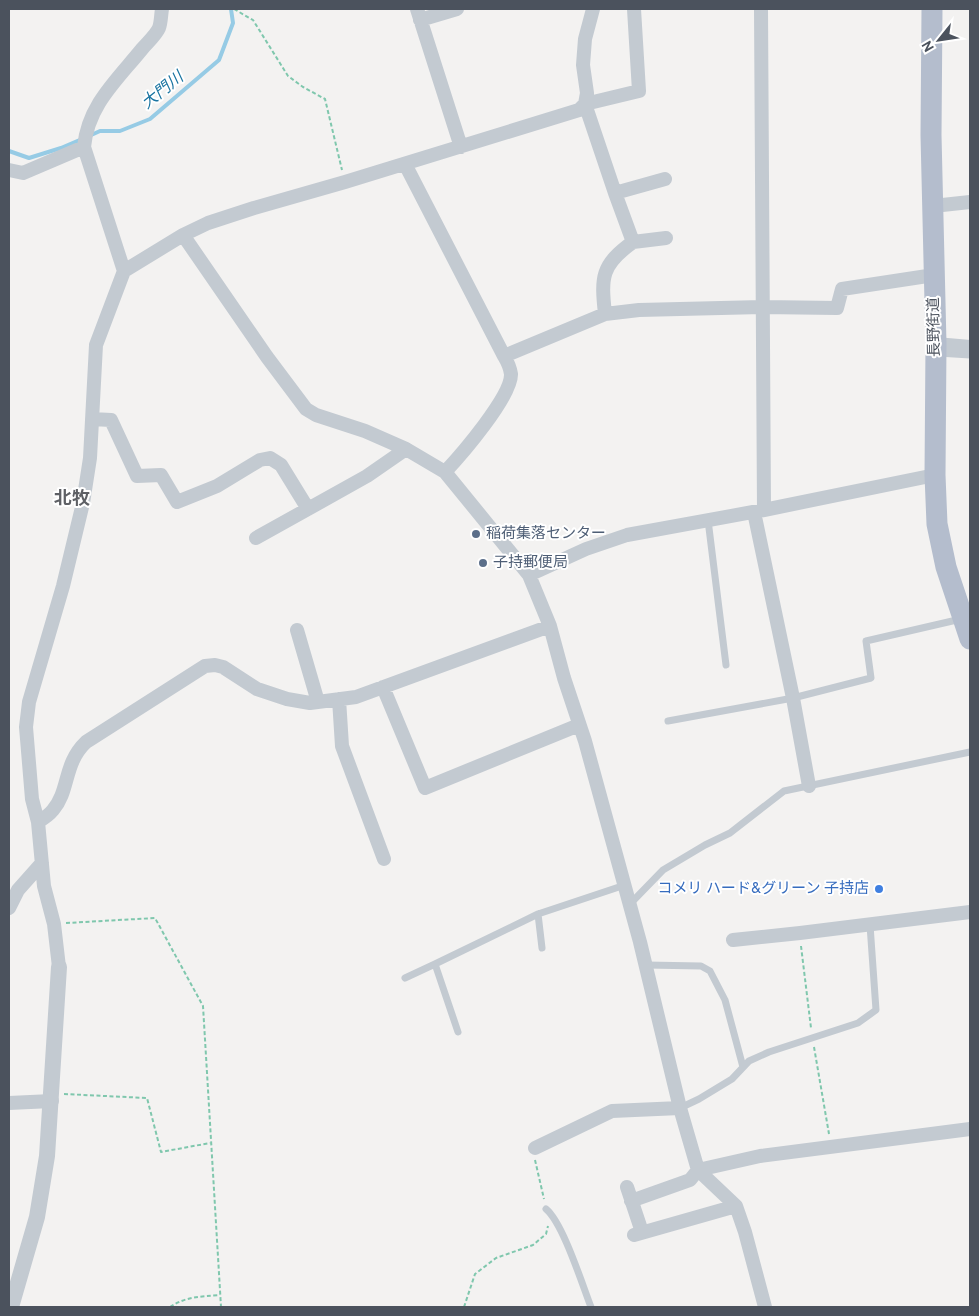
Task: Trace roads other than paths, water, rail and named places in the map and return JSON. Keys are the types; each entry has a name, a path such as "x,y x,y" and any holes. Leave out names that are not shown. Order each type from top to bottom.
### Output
{"main road":[{"name":"長野街道","path":"932,9 931,125 936,348 935,474 937,524 946,567 970,640"}],"street":[{"path":"124,271 84,143 94,108 159,28 162,9"},
{"path":"457,9 419,14 461,147"},
{"path":"593,9 584,39 583,65 587,93 585,104 633,242"},
{"path":"11,1307 37,1217 47,1156 59,967 54,924 44,886 38,822 31,790 26,727 28,710 83,503 90,458 96,345 124,271 183,235 230,215 461,147 579,110 585,104 639,91 634,9"},
{"path":"761,9 762,307 759,511 809,786"},
{"path":"9,170 23,172 84,143"},
{"path":"405,164 504,356 511,375 504,395 475,437 445,472"},
{"path":"615,193 665,179"},
{"path":"933,206 970,202"},
{"path":"183,235 267,357 306,409 316,415 364,431 406,449 445,472 529,575 550,626 625,885 680,1108 698,1170 736,1206 765,1307"},
{"path":"605,314 603,279 608,265 620,251 633,242 666,238"},
{"path":"504,356 605,314 639,310 762,307 837,308 842,289 934,275"},
{"path":"936,348 970,347"},
{"path":"92,418 111,420 137,476 161,475 177,502 217,486 260,460 270,458 281,465 308,509"},
{"path":"256,538 367,476 406,449"},
{"path":"529,575 586,549 627,535 759,511 935,474"},
{"path":"38,822 54,810 77,750 86,742 205,666 215,665 223,667 257,689 287,699 310,703 356,697 550,626"},
{"path":"297,630 318,702"},
{"path":"383,687 425,788 579,724"},
{"path":"339,699 342,746 384,859"},
{"path":"9,908 18,890 42,863"},
{"path":"732,940 970,912"},
{"path":"9,1104 52,1098"},
{"path":"535,1148 612,1111 680,1108"},
{"path":"631,1201 690,1180 698,1170 760,1156 970,1129"},
{"path":"627,1187 638,1234 736,1206"}],"lane":[{"path":"936,348 970,355"},
{"path":"708,520 726,665"},
{"path":"668,721 793,698 871,678 866,641 964,619"},
{"path":"630,904 663,870 705,845 730,833 784,791 970,752"},
{"path":"405,978 538,914 625,885"},
{"path":"538,914 542,948"},
{"path":"680,1108 732,1079 749,1061 769,1052 858,1023 876,1010 870,925"},
{"path":"435,964 458,1032"},
{"path":"646,966 701,966 710,971 725,1000 743,1067"},
{"path":"546,1209 554,1215 590,1307"}],"waterway":[{"name":"大門川","path":"89,136 100,131 120,131 150,119 219,60 233,23 231,9"},
{"name":"大門川","path":"9,151 29,158 82,139"}],"place":[{"name":"稲荷集落センター","path":"476,534"},
{"name":"子持郵便局","path":"483,563"},
{"name":"コメリ ハード&グリーン 子持店","path":"879,889"}],"district":[{"name":"北牧","path":"72,499"}]}
